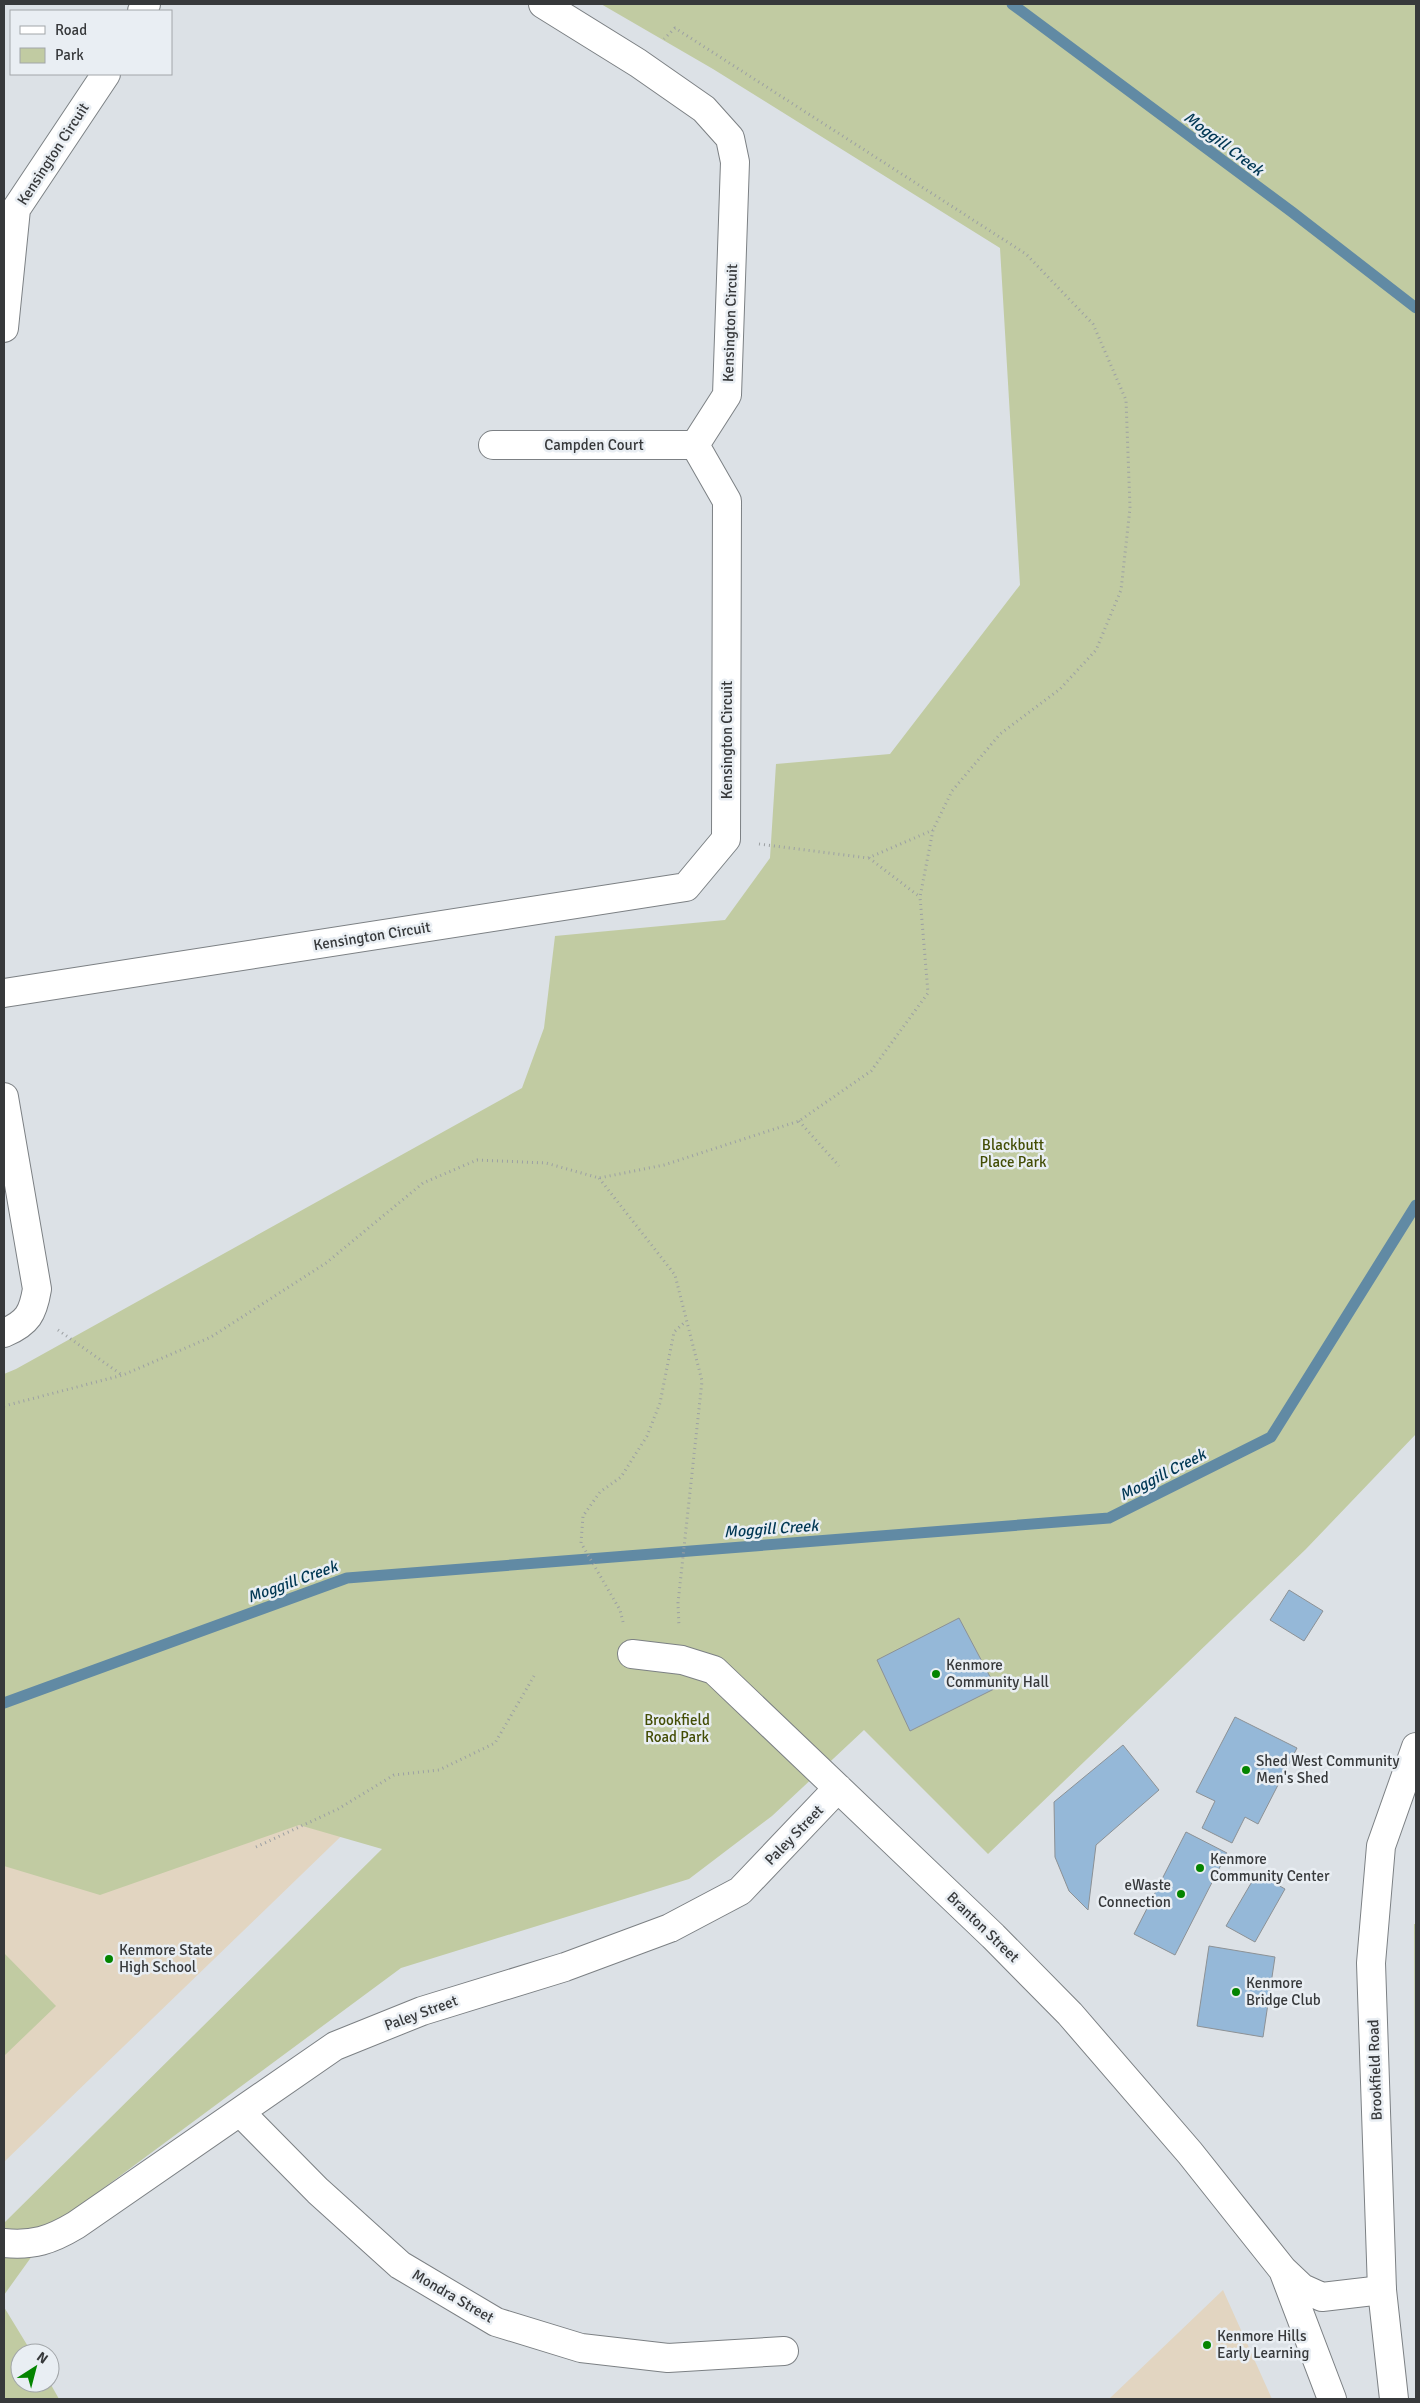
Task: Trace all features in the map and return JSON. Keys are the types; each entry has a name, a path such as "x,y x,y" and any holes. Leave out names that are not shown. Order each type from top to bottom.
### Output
{"street":[{"name":"Kensington Circuit","path":"4,993 686,887 726,839 727,501 695,445 727,395 735,162 730,138 704,109 638,63 542,4"},
{"name":"Kensington Circuit","path":"4,328 16,209 105,75"},
{"name":"Campden Court","path":"494,445 695,445"},
{"path":"4,1098 35,1301 13,1329 4,1333"},
{"name":"Branton Street","path":"632,1654 682,1660 714,1670 1070,2014 1190,2153 1283,2270 1302,2288 1322,2298 1382,2290"},
{"name":"Brookfield Road","path":"1394,2399 1382,2290 1371,1963 1381,1846 1416,1747"},
{"name":"Paley Street","path":"4,2243 17,2244 53,2239 241,2113 335,2046 422,2011 565,1967 670,1928 740,1891 838,1788"},
{"name":"Mondra Street","path":"241,2113 318,2191 400,2265 496,2322 581,2348 668,2358 784,2351"},
{"name":"Branton Street","path":"1283,2270 1332,2399"}],"path":[{"path":"4,1406 123,1375 211,1337 326,1263 424,1183 476,1160 546,1163 600,1178 664,1165 799,1121 871,1071 928,993 920,897 933,830 952,791 1000,734 1060,689 1096,650 1121,590 1130,508 1126,400 1093,324 1026,254 676,28 638,63"},
{"path":"868,858 933,830"},
{"path":"726,839 868,858 920,897"},
{"path":"799,1121 839,1166"},
{"path":"600,1178 675,1275 702,1381 678,1603"},
{"path":"35,1301 123,1375"},
{"path":"632,1654 620,1610 581,1544 583,1516 600,1492 621,1477 647,1436 660,1403 674,1332 686,1321"},
{"path":"256,1847 338,1809 394,1775 439,1770 495,1743 534,1676"}],"shaded area":[{"name":"Kenmore State High School","path":"481,1701 4,2162 4,1756"},
{"name":"Kenmore Hills Early Learning","path":"1223,2290 1272,2399 1109,2399"}],"green space":[{"name":"Blackbutt Place Park","path":"601,4 1416,4 1416,1434 1306,1549 988,1854 864,1730 772,1816 689,1879 401,1968 55,2224 4,2295 4,2223 382,1849 299,1825 100,1895 4,1866 4,1374 522,1088 544,1028 555,936 725,920 770,858 776,764 890,754 1020,585 1000,248 713,69"},
{"path":"1414,1924 1416,1924 1416,2196 1415,2188"},
{"path":"4,1953 56,2006 4,2056"},
{"path":"4,2307 26,2343 10,2343 10,2393 56,2393 59,2399 4,2399"}],"building":[{"path":"1289,1590 1323,1611 1304,1641 1270,1620"},
{"name":"Kenmore Community Hall","path":"959,1618 996,1688 910,1731 877,1660"},
{"name":"Shed West Community Men's Shed","path":"1235,1717 1297,1748 1258,1824 1245,1817 1232,1843 1202,1828 1215,1801 1196,1792"},
{"path":"1123,1745 1159,1790 1096,1845 1088,1910 1069,1891 1055,1857 1054,1802"},
{"name":"eWaste Connection","path":"1186,1832 1227,1853 1175,1955 1134,1934"},
{"path":"1257,1873 1285,1889 1255,1942 1226,1926"},
{"name":"Kenmore Bridge Club","path":"1209,1946 1275,1957 1263,2037 1197,2026"}],"waterway":[{"name":"Moggill Creek","path":"1012,4 1292,212 1416,308"},
{"name":"Moggill Creek","path":"4,1703 347,1578 1109,1518 1271,1437 1416,1205"}],"place":[{"name":"Kenmore Community Hall","path":"936,1674"},
{"name":"Shed West Community Men's Shed","path":"1246,1770"},
{"name":"Kenmore Community Center","path":"1200,1868"},
{"name":"eWaste Connection","path":"1181,1894"},
{"name":"Kenmore State High School","path":"109,1959"},
{"name":"Kenmore Bridge Club","path":"1236,1992"},
{"name":"Kenmore Hills Early Learning","path":"1207,2345"}],"park label":[{"name":"Brookfield Road Park","path":"677,1728"}]}
